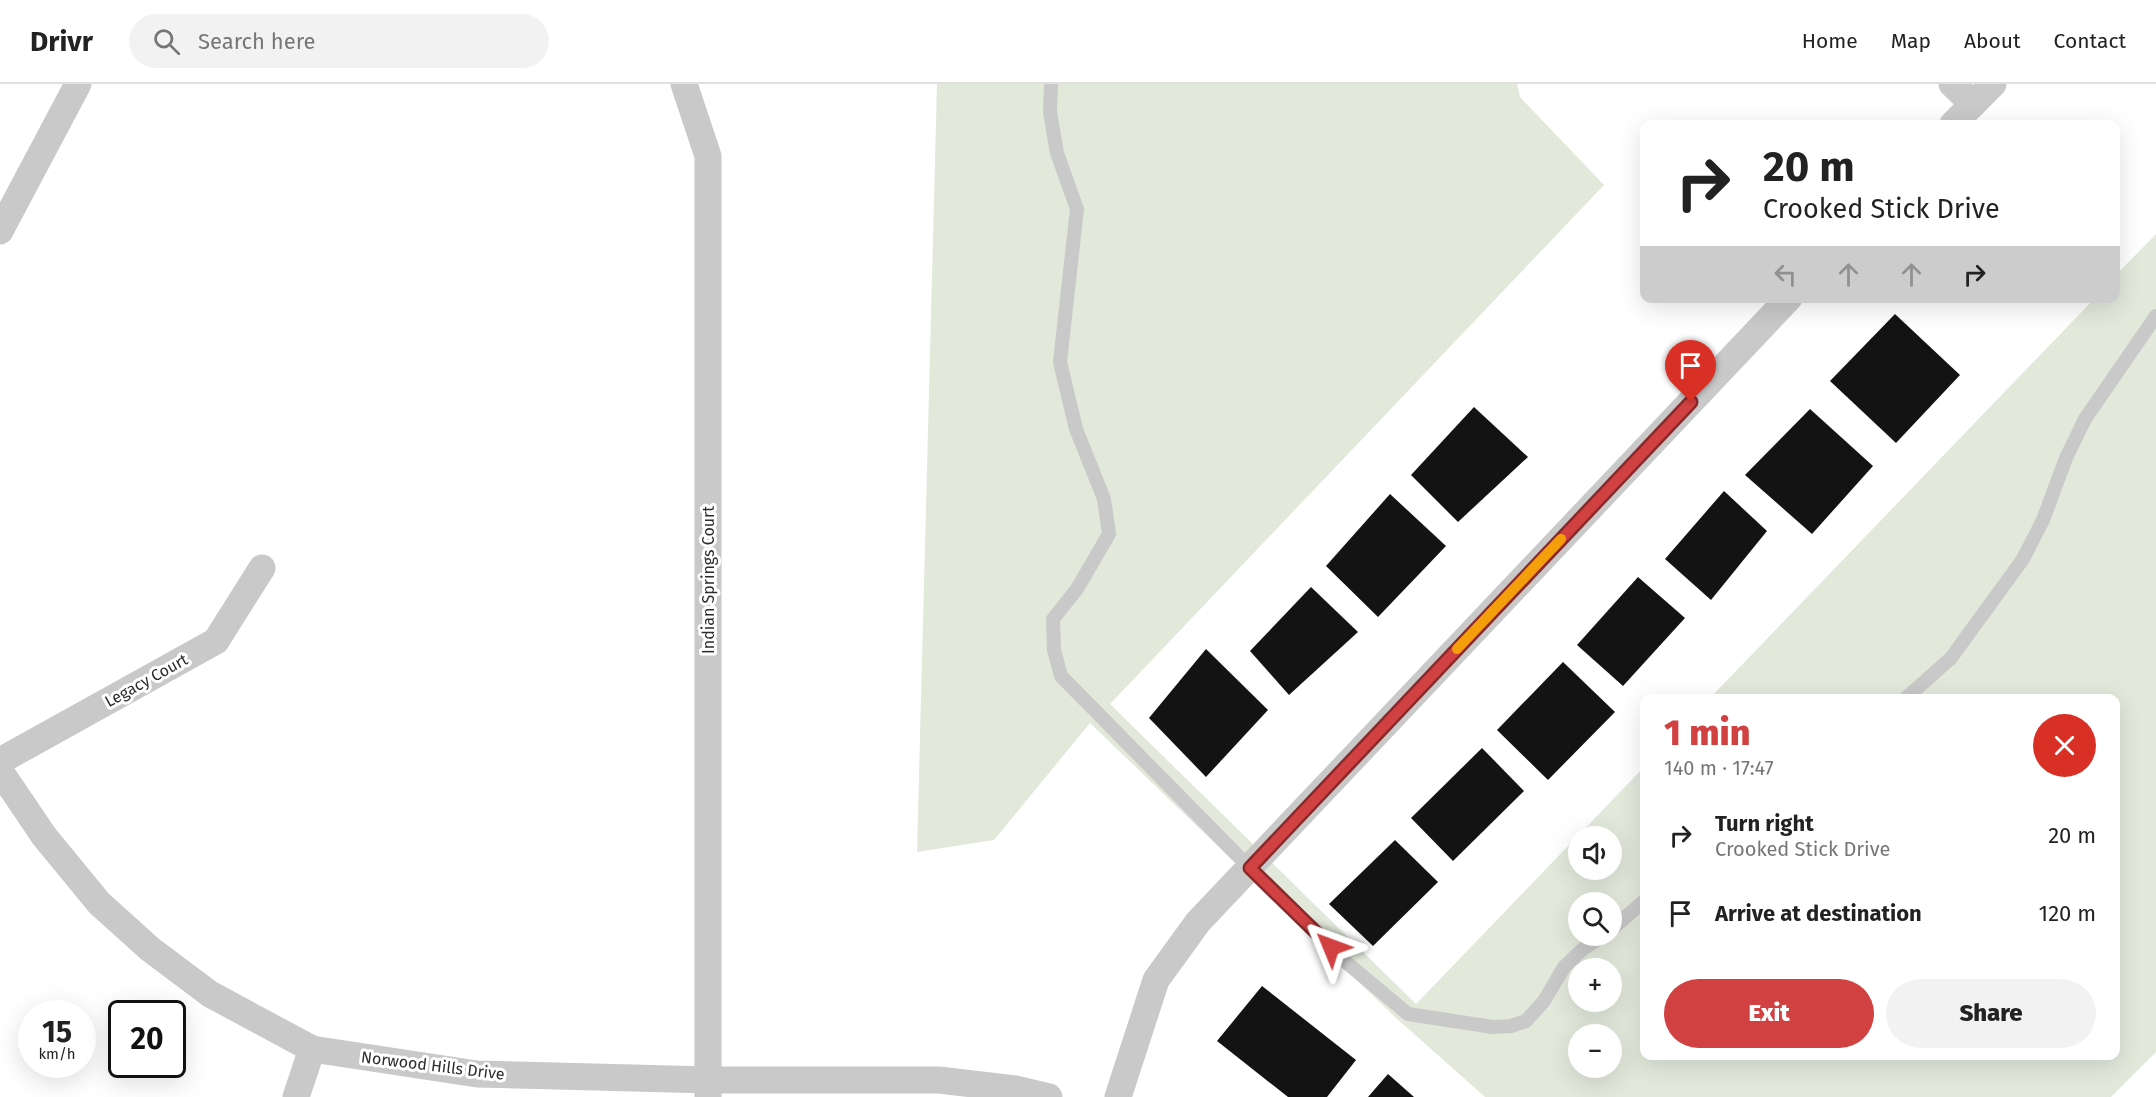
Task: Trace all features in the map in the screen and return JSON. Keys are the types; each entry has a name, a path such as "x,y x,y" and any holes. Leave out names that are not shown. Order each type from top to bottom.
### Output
{"street":[{"path":"0,231 78,84"},
{"name":"Indian Springs Court","path":"684,84 708,156 708,1088"},
{"path":"1952,84 1973,104"},
{"path":"1957,120 1993,84"},
{"path":"1118,1097 1156,980 1198,922 1784,303"},
{"name":"Legacy Court","path":"0,761 216,641 262,568"},
{"name":"Norwood Hills Drive","path":"0,771 44,836 99,903 150,949 210,994 312,1049 477,1074 708,1088 939,1080 1016,1089 1049,1097"},
{"path":"296,1097 312,1049"}],"lane":[{"path":"1051,84 1050,112 1057,153 1077,209 1060,362 1076,429 1104,499 1109,534 1077,589 1053,619 1054,650 1061,676 1347,963 1408,1014 1493,1027 1511,1026 1526,1020 1544,1001 1564,967 1587,946"},
{"path":"1911,694 1951,658 2023,559 2043,520 2066,458 2085,419 2156,316"},
{"path":"1622,920 1640,905"}],"shaded area":[{"path":"937,84 1517,84 1520,97 1604,185 1110,704 1416,1004 1568,846 1568,880 1622,880 1622,826 1587,826 1640,771 1640,1060 2120,1060 2120,694 1714,694 2090,303 2120,303 2120,271 2156,234 2156,1052 2111,1097 1485,1097 1396,1018 1090,723 994,840 917,852"}],"building":[{"path":"1895,314 1960,375 1896,443 1830,381"},
{"path":"1474,407 1528,457 1458,522 1411,475"},
{"path":"1810,409 1873,466 1812,534 1745,475"},
{"path":"1724,491 1767,531 1711,600 1665,559"},
{"path":"1390,494 1446,546 1378,617 1326,566"},
{"path":"1638,577 1685,618 1623,686 1577,645"},
{"path":"1311,587 1358,632 1289,695 1250,651"},
{"path":"1206,649 1268,710 1206,777 1149,718"},
{"path":"1563,662 1615,712 1548,780 1497,730"},
{"path":"1482,748 1524,791 1453,861 1411,818"},
{"path":"1395,840 1438,882 1373,946 1329,904"},
{"path":"1262,986 1356,1060 1327,1097 1288,1097 1217,1041"},
{"path":"1388,1074 1414,1097 1368,1097"}],"slow traffic":[{"path":"1457,649 1561,539"}],"route":[{"path":"1331,947 1250,868 1691,402"}]}
